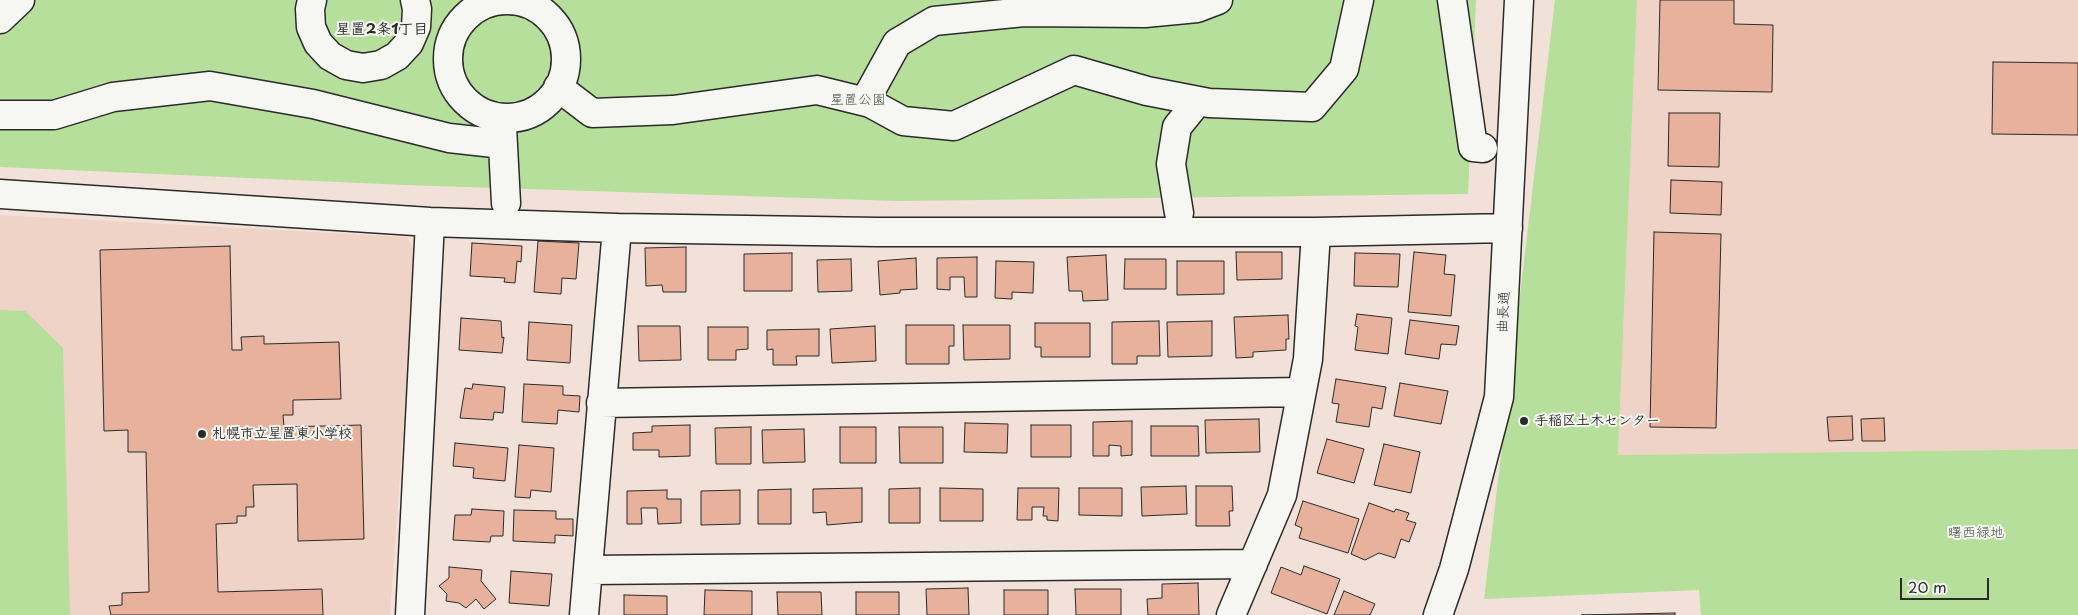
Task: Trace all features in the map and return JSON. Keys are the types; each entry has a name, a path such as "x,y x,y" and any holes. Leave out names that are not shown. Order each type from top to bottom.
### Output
{"street":[{"path":"0,19 20,0"},
{"path":"312,0 310,9 311,27 318,43 330,56 346,65 363,68 381,65 397,56 409,43 416,27 417,9 415,0"},
{"path":"0,115 54,115 113,97 210,86 313,104 449,138 503,131 523,116 541,108 558,87 564,75 566,55 561,36 550,19 535,7 516,0 496,1 478,8 462,20 452,37 447,55 449,74 456,90 468,104 484,114 503,131 506,202"},
{"path":"865,101 897,43 934,20 1024,12 1145,13 1197,8 1218,0"},
{"path":"558,87 592,112 673,110 817,90 865,101 903,121 954,126 1074,70 1147,91 1198,101 1312,107 1344,69 1360,0"},
{"path":"1452,0 1473,147 1483,148"},
{"name":"曲長通","path":"1438,615 1454,569 1499,397 1519,0"},
{"path":"416,27 452,37"},
{"path":"1179,213 1171,164 1177,127 1198,101"},
{"path":"0,194 430,222 617,228 877,232 1316,232 1508,228"},
{"path":"410,615 430,222"},
{"path":"584,615 617,228"},
{"path":"1231,615 1282,495 1308,360 1316,232"},
{"path":"601,403 1301,392"},
{"path":"588,570 1253,564"}],"shaded area":[{"path":"1637,0 2078,0 2078,449 1618,455"},
{"name":"札幌市立星置東小学校","path":"0,215 407,237 416,252 390,615 0,615"}],"green space":[{"name":"星置公園","path":"0,0 1476,0 1468,194 898,201 405,185 0,167"},
{"name":"曙西緑地","path":"1555,0 1637,0 1618,455 2078,449 2078,615 1701,615 1699,590 1484,599"},
{"path":"0,310 25,311 63,348 70,615 0,615"}],"building":[{"path":"1660,0 1734,0 1734,24 1773,25 1772,92 1658,90"},
{"path":"1993,62 2078,63 2078,135 1992,134"},
{"path":"1669,113 1720,113 1719,167 1668,166"},
{"path":"1671,180 1722,182 1721,215 1670,213"},
{"path":"1654,232 1721,234 1716,428 1650,427"},
{"path":"538,241 579,243 576,279 562,278 561,294 534,292"},
{"path":"472,243 522,246 521,262 517,261 515,283 504,282 505,278 470,276"},
{"path":"230,246 232,350 242,350 241,337 264,336 264,344 339,342 341,399 293,400 293,415 283,415 284,427 361,425 364,539 298,541 297,484 253,485 254,507 246,507 246,516 237,516 237,523 216,524 218,592 322,589 323,615 111,615 109,606 122,605 122,593 149,592 146,452 128,452 128,430 104,431 100,250"},
{"path":"686,247 686,292 663,292 662,285 646,286 645,248"},
{"path":"1236,252 1282,252 1282,279 1237,280"},
{"path":"1414,252 1446,255 1444,274 1455,275 1451,316 1408,312"},
{"path":"792,253 792,291 744,291 744,254"},
{"path":"1355,253 1400,254 1398,287 1354,286"},
{"path":"1106,255 1108,300 1083,301 1082,291 1069,291 1067,257"},
{"path":"977,257 977,297 965,297 964,277 950,277 950,290 937,289 937,258"},
{"path":"916,258 917,289 900,290 900,293 880,295 878,261"},
{"path":"851,259 852,291 818,292 817,260"},
{"path":"1125,259 1166,259 1166,289 1124,289"},
{"path":"996,261 1034,262 1033,293 1012,292 1012,299 995,298"},
{"path":"1177,261 1224,261 1224,294 1177,295"},
{"path":"1357,314 1392,318 1388,354 1355,350 1358,327 1355,326"},
{"path":"1288,315 1289,339 1286,339 1286,350 1253,352 1253,357 1236,358 1234,317"},
{"path":"461,318 501,321 502,338 504,337 502,353 459,350"},
{"path":"1410,320 1459,326 1456,345 1441,344 1439,359 1405,354"},
{"path":"1159,321 1160,356 1137,356 1137,364 1112,364 1112,322"},
{"path":"1212,321 1212,356 1168,357 1167,322"},
{"path":"529,322 572,325 570,363 527,360"},
{"path":"1035,323 1090,323 1090,357 1041,357 1041,347 1035,347"},
{"path":"906,325 954,325 954,346 949,346 949,364 906,364"},
{"path":"963,325 1010,325 1010,359 964,360"},
{"path":"638,326 680,326 681,360 639,361"},
{"path":"875,326 876,361 832,363 830,329"},
{"path":"708,327 748,327 748,349 736,350 736,360 708,360"},
{"path":"819,329 819,356 796,356 797,365 773,365 773,349 767,350 767,330"},
{"path":"1336,379 1386,387 1382,409 1372,407 1369,427 1336,422 1339,404 1332,403"},
{"path":"1400,383 1448,391 1441,424 1394,416"},
{"path":"473,384 505,387 503,413 494,412 493,420 460,418 465,388 472,389"},
{"path":"524,384 563,386 563,395 580,396 579,412 558,410 557,424 522,422"},
{"path":"1852,416 1853,440 1829,441 1827,417"},
{"path":"1884,418 1885,441 1862,441 1861,419"},
{"path":"1259,419 1260,452 1206,453 1205,420"},
{"path":"1132,421 1132,455 1121,456 1121,446 1109,445 1109,456 1093,456 1093,422"},
{"path":"965,423 1008,424 1007,453 964,452"},
{"path":"690,425 690,456 659,457 659,450 633,450 633,433 652,432 652,426"},
{"path":"1031,425 1071,425 1071,457 1031,457"},
{"path":"1151,426 1198,426 1199,456 1151,456"},
{"path":"751,427 751,464 716,464 715,428"},
{"path":"840,427 876,427 876,463 840,463"},
{"path":"899,427 943,427 943,463 900,463"},
{"path":"804,429 805,462 763,463 762,430"},
{"path":"1327,439 1364,449 1354,483 1317,473"},
{"path":"455,443 508,448 505,481 473,478 474,468 453,466"},
{"path":"1384,444 1420,452 1411,493 1374,485"},
{"path":"519,445 554,448 551,492 531,490 530,498 515,497"},
{"path":"1186,486 1187,514 1142,516 1141,487"},
{"path":"1196,486 1232,486 1233,511 1229,511 1230,526 1196,526"},
{"path":"862,488 862,522 827,525 826,512 813,513 813,489"},
{"path":"920,488 920,523 889,523 889,489"},
{"path":"940,488 983,489 983,521 940,521"},
{"path":"1018,488 1059,488 1058,521 1047,520 1047,516 1043,516 1044,507 1032,507 1032,520 1017,520"},
{"path":"1079,488 1122,488 1122,516 1079,515"},
{"path":"791,489 791,524 758,524 758,490"},
{"path":"667,490 667,499 681,499 681,523 658,524 657,508 641,508 642,524 627,524 627,491"},
{"path":"740,490 740,524 701,525 701,491"},
{"path":"1303,501 1359,519 1348,553 1299,538 1302,528 1295,525"},
{"path":"1369,503 1394,512 1396,509 1409,513 1406,520 1416,523 1409,542 1401,539 1395,558 1379,553 1365,560 1351,554"},
{"path":"472,509 504,511 503,536 491,536 490,542 453,540 455,515 471,515"},
{"path":"514,510 556,511 556,519 573,519 573,536 555,535 555,543 513,541"},
{"path":"1304,566 1340,579 1327,614 1271,593 1281,567 1301,575"},
{"path":"449,567 482,570 481,581 496,599 484,609 476,599 466,608 459,603 446,601 447,594 439,586 449,578"},
{"path":"511,571 552,574 549,606 509,603"},
{"path":"1198,583 1199,615 1148,615 1147,599 1162,598 1162,584"},
{"path":"968,588 969,615 927,615 926,589"},
{"path":"1075,589 1121,589 1121,615 1076,615"},
{"path":"705,590 752,591 752,615 704,615"},
{"path":"1004,590 1048,590 1048,615 1004,615"},
{"path":"1344,591 1375,604 1370,615 1334,615"},
{"path":"777,592 821,592 822,615 778,615"},
{"path":"856,592 899,592 899,615 856,615"},
{"path":"624,595 667,596 667,615 624,615"},
{"path":"1675,613 1675,615 1581,615"}],"place":[{"name":"手稲区土木センター","path":"1524,421"},
{"name":"札幌市立星置東小学校","path":"202,434"}],"district":[{"name":"星置2条1丁目","path":"382,30"}]}
